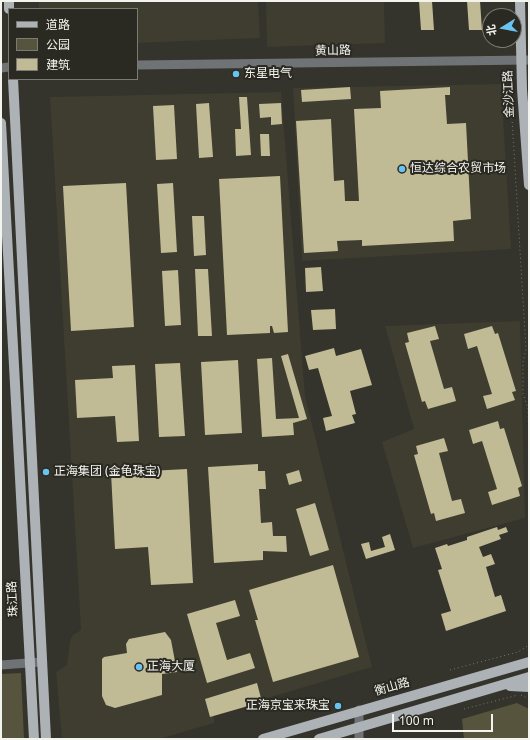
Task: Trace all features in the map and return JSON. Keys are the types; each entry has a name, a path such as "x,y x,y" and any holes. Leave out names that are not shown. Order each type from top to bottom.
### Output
{"main road":[{"name":"金沙江路","path":"520,1 525,60 524,139 529,185"},
{"path":"13,80 46,739"},
{"name":"珠江路","path":"1,123 34,739"},
{"name":"衡山路","path":"263,739 529,662"},
{"path":"319,739 529,678"},
{"path":"500,686 529,687"}],"street":[{"name":"黄山路","path":"138,65 525,60"},
{"path":"1,665 41,662"},
{"path":"359,710 359,739"}],"path":[{"path":"510,86 526,349 523,362 523,394 528,408 529,445"},
{"path":"450,670 518,652 529,645"},
{"path":"464,709 511,696 519,695 529,699"}],"shaded area":[{"path":"39,1 258,1 260,38 138,43 138,8 39,8"},
{"path":"266,1 384,1 385,43 267,47"},
{"name":"恒达综合农贸市场","path":"501,84 511,249 302,261 293,88"},
{"path":"281,92 305,396 372,667 214,714 214,723 159,739 62,739 56,672 67,665 70,640 73,635 81,630 50,97"},
{"path":"520,321 525,518 413,548 382,442 414,429 385,326"}],"green space":[{"path":"21,673 24,739 1,739 1,674"},
{"path":"517,703 529,709 529,739 464,739 462,719"}],"building":[{"path":"419,1 432,1 434,30 421,30"},
{"path":"467,1 480,1 482,30 469,30"},
{"path":"350,87 351,99 302,102 301,90"},
{"name":"恒达综合农贸市场","path":"450,87 450,95 445,95 447,124 466,123 471,219 453,221 454,241 362,246 362,240 337,241 338,251 304,253 296,121 331,119 334,181 344,180 345,201 359,201 354,109 381,108 380,91"},
{"path":"239,97 247,97 251,155 236,156 235,129 241,129"},
{"path":"209,103 213,157 199,158 196,104"},
{"path":"281,103 282,124 271,125 271,117 260,118 259,104"},
{"path":"174,105 177,159 156,160 153,106"},
{"path":"260,134 269,134 270,156 261,156"},
{"path":"280,176 288,332 274,333 272,326 270,326 270,333 227,335 219,179"},
{"path":"126,183 134,327 71,331 63,186"},
{"path":"173,183 177,252 161,253 157,184"},
{"path":"192,216 204,216 206,255 194,256"},
{"path":"321,267 323,291 306,292 305,268"},
{"path":"195,269 208,269 212,336 198,336"},
{"path":"178,270 181,325 165,326 162,271"},
{"path":"335,309 336,329 313,330 311,310"},
{"path":"435,326 439,339 430,341 444,389 452,387 456,401 428,409 425,401 422,402 405,343 409,342 407,333"},
{"path":"492,326 495,334 498,333 516,391 512,392 515,400 487,409 483,396 492,394 477,346 468,349 464,334"},
{"path":"334,348 336,356 361,349 372,385 350,391 356,414 352,415 355,423 326,431 323,418 332,416 318,368 309,370 305,356"},
{"path":"288,354 307,419 293,423 294,435 262,437 257,359 272,358 276,419 299,418 281,356"},
{"path":"238,360 242,433 205,435 201,362"},
{"path":"180,363 185,436 159,437 155,364"},
{"path":"135,365 139,441 117,442 115,416 77,418 75,380 113,378 112,366"},
{"path":"498,421 500,429 504,428 522,486 518,488 520,496 492,505 488,492 497,489 482,441 473,444 469,430"},
{"path":"444,438 448,451 439,453 452,501 461,499 465,513 436,521 434,513 431,514 414,455 418,454 416,446"},
{"path":"258,464 258,471 265,471 266,489 259,489 261,523 272,522 273,536 286,536 287,552 263,551 263,560 214,563 208,467"},
{"path":"187,469 193,583 151,585 148,547 115,549 111,473"},
{"path":"299,470 302,481 289,485 286,474"},
{"path":"315,503 329,550 310,556 296,509"},
{"path":"497,527 498,530 506,527 508,532 499,535 501,539 479,547 483,557 491,554 495,564 486,567 495,597 501,595 506,611 446,631 441,614 451,611 438,570 442,569 435,548 447,544 448,546 467,540 467,537"},
{"path":"390,534 395,550 366,559 361,544 369,542 371,551 385,547 382,537"},
{"path":"333,565 359,657 273,682 255,620 258,620 249,590"},
{"path":"235,600 240,616 216,623 227,660 250,653 255,668 207,683 187,614"},
{"name":"正海大厦","path":"165,632 171,640 177,672 162,674 162,695 115,708 106,705 102,696 102,659 104,657 127,653 126,644 129,639"},
{"path":"257,683 262,702 210,717 205,699"}],"place":[{"name":"东星电气","path":"236,74"},
{"name":"恒达综合农贸市场","path":"402,169"},
{"name":"正海集团 (金龟珠宝)","path":"46,472"},
{"name":"正海大厦","path":"139,667"},
{"name":"正海京宝来珠宝","path":"338,706"}]}
